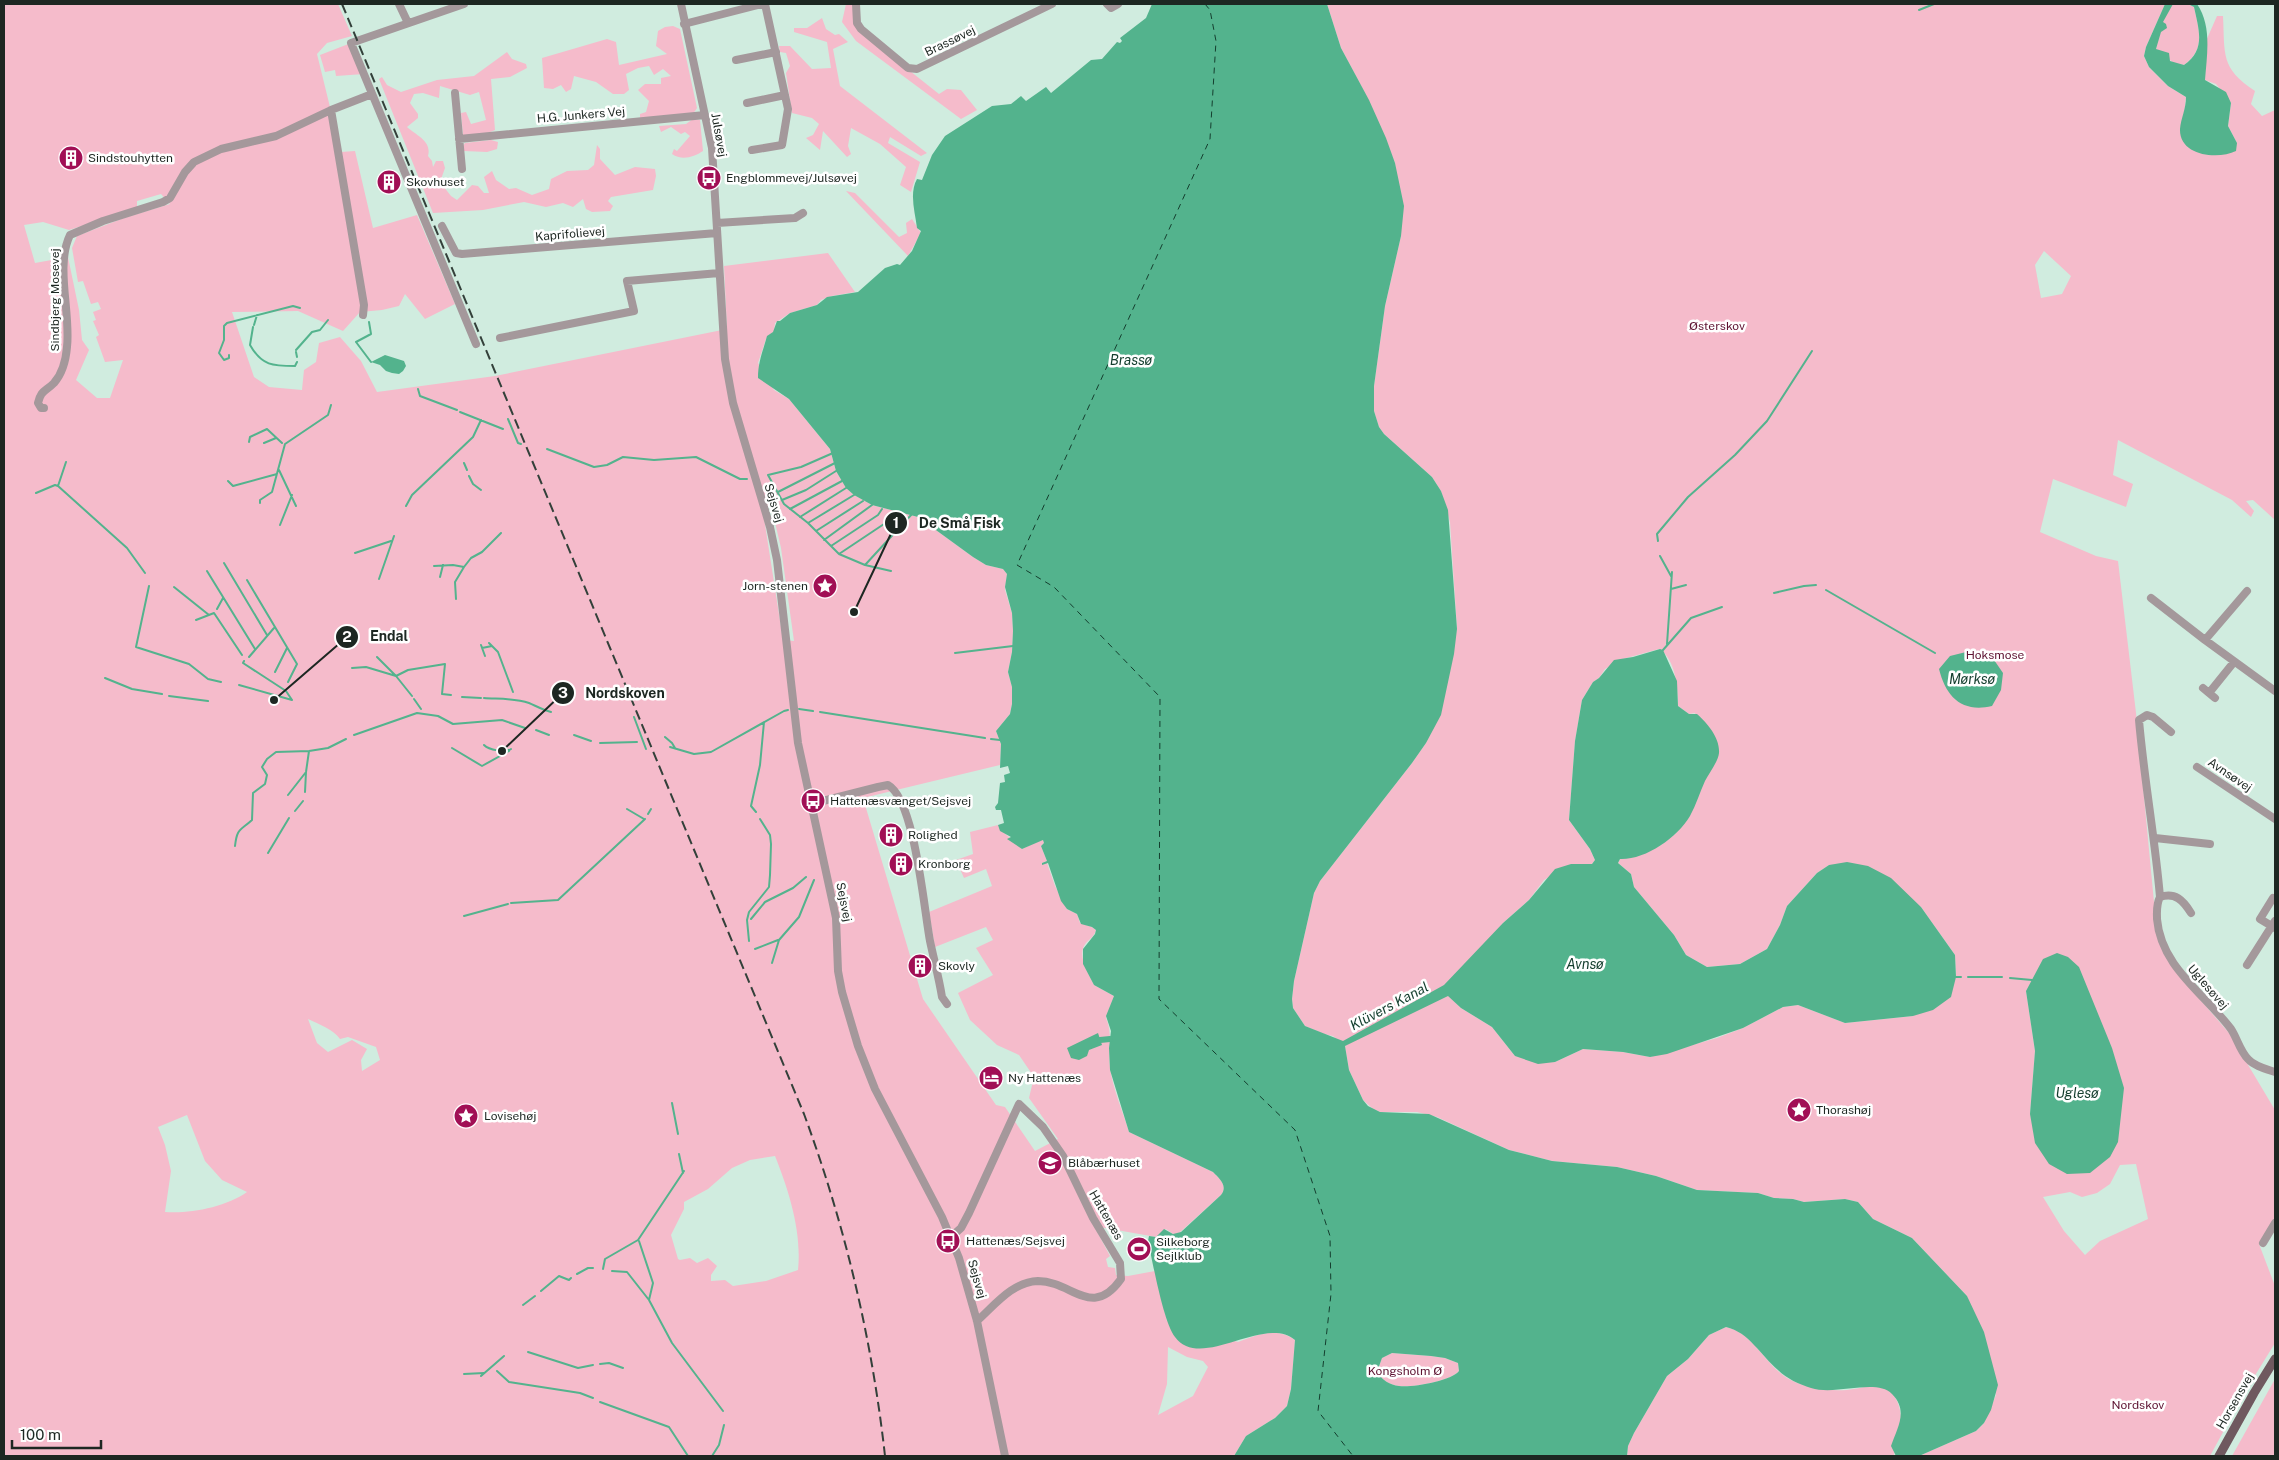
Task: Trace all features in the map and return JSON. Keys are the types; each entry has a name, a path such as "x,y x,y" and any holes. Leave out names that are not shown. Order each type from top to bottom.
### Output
{"main road":[{"name":"Horsensvej","path":"2219,1456 2275,1359"}],"street":[{"path":"399,4 408,22"},
{"path":"464,4 351,42 476,344"},
{"name":"Julsøvej","path":"681,4 712,148 722,332"},
{"path":"684,24 764,4 788,109 782,145 752,150"},
{"name":"Brassøvej","path":"856,4 857,23 860,29 908,68 917,69 1052,4"},
{"path":"1107,4 1111,8 1118,4"},
{"path":"736,60 776,52"},
{"path":"456,93 462,170"},
{"name":"Sindbjerg Mosevej","path":"44,408 41,408 38,403 41,393 55,382 63,367 68,347 64,273 66,242 70,235 103,220 163,202 170,198 185,172 194,162 221,149 276,136 331,110 372,94"},
{"path":"747,104 785,95"},
{"path":"331,110 352,233 363,315"},
{"name":"H.G. Junkers Vej","path":"459,138 704,115"},
{"path":"716,224 795,218 803,213"},
{"name":"Kaprifolievej","path":"442,226 456,253 462,254 717,233"},
{"path":"500,338 634,311 627,281 719,273"},
{"name":"Sejsvej","path":"722,332 733,403 778,560 798,743 836,918 839,981 849,1018 876,1090 951,1237 962,1265 977,1320 1005,1456"},
{"path":"2204,640 2247,590"},
{"path":"2152,598 2204,640 2275,691"},
{"path":"2209,693 2234,662"},
{"name":"Uglesøvej","path":"2171,732 2153,717 2147,715 2139,720 2144,781 2155,838 2160,897 2157,904 2160,937 2171,960 2184,978 2231,1030 2246,1058 2253,1064 2275,1072"},
{"name":"Avnsøvej","path":"2197,767 2275,819"},
{"path":"811,804 878,787 888,785 892,787 903,804 910,826 930,940 942,997 947,1004"},
{"path":"2155,838 2210,844"},
{"path":"2160,897 2168,894 2179,897 2191,913"},
{"path":"2247,965 2274,925 2260,919 2273,898 2275,899"},
{"name":"Hattenæs","path":"951,1237 961,1228 970,1214 1019,1104 1043,1127 1063,1156 1093,1218 1120,1263 1121,1278 1109,1291 1101,1296 1084,1298 1063,1287 1037,1281 1011,1291 977,1320"},
{"path":"2263,1243 2275,1223"}],"green space":[{"path":"4,4 338,4 352,36 327,43 317,54 341,152 355,151 373,228 417,215 455,304 425,319 405,294 399,306 360,312 343,331 298,311 232,312 254,377 269,387 302,390 304,370 316,362 319,343 340,337 361,361 377,392 495,376 727,329 724,266 828,253 855,292 821,300 817,305 790,313 775,323 774,332 766,339 758,363 774,390 789,399 830,449 836,471 846,488 872,505 918,517 986,565 1003,569 1007,574 1005,590 1012,613 1012,652 1008,672 1012,687 1012,704 1010,714 996,731 1001,744 1000,765 863,798 923,999 996,1105 1005,1107 1035,1151 1058,1139 1029,1098 1034,1077 1019,1055 997,1045 970,1020 958,993 993,975 976,948 993,940 986,927 935,947 929,912 992,886 986,869 964,878 956,860 973,854 970,832 998,825 1022,849 1043,839 1044,843 1041,846 1047,861 1042,863 1047,863 1055,886 1067,909 1077,914 1080,923 1096,930 1084,946 1082,956 1094,985 1114,996 1106,1018 1110,1036 1110,1068 1129,1132 1213,1172 1220,1180 1224,1189 1221,1195 1178,1234 1173,1234 1166,1229 1156,1237 1094,1226 1110,1256 1106,1259 1108,1267 1115,1268 1116,1275 1128,1276 1155,1271 1167,1321 1238,1342 1266,1333 1281,1333 1295,1340 1291,1389 1287,1406 1275,1418 1246,1436 1234,1456 4,1456","holes":["161,194 170,204 124,218 77,236 72,248 78,282 83,281 91,304 98,302 101,309 93,312 96,320 93,321 99,335 96,337 105,362 123,360 110,398 97,398 76,380 89,350 82,340 79,310 68,257 35,263 24,225 43,222 69,230 137,209 137,201","770,501 781,548 794,641 783,640 764,518","308,1019 330,1030 340,1039 348,1037 376,1047 380,1060 362,1071 361,1060 367,1049 352,1040 328,1052 317,1043","187,1115 205,1161 222,1180 247,1192 229,1202 196,1211 165,1212 171,1171 165,1145 158,1127","775,1156 785,1183 796,1226 799,1256 798,1270 766,1281 733,1286 725,1280 711,1281 711,1275 717,1266 708,1258 697,1263 690,1258 678,1259 671,1235 684,1209 684,1202 708,1189 732,1168 750,1160","1168,1347 1187,1357 1203,1361 1208,1367 1193,1396 1158,1415 1167,1384"]},
{"path":"846,4 856,4 857,29 939,94 947,89 961,90 977,110 961,119 856,41 842,22"},
{"name":"Østerskov","path":"1327,4 2165,4 2146,47 2144,56 2149,67 2168,86 2186,97 2184,115 2237,143 2228,126 2231,103 2216,84 2205,80 2206,41 2217,16 2223,16 2225,50 2230,67 2244,83 2255,91 2251,104 2262,116 2275,110 2275,520 2253,500 2246,501 2254,511 2251,517 2232,500 2118,440 2113,475 2133,484 2126,507 2053,479 2040,532 2096,556 2118,561 2136,713 2156,923 2172,967 2229,1033 2275,1110 2275,1219 2259,1244 2275,1286 2275,1343 2246,1390 2210,1456 1919,1456 1976,1431 1984,1423 1996,1395 1967,1296 1912,1238 1873,1219 1858,1202 1845,1199 1804,1202 1793,1199 1774,1198 1758,1193 1697,1190 1656,1176 1617,1167 1552,1161 1509,1150 1437,1117 1417,1112 1380,1112 1373,1109 1363,1100 1349,1070 1345,1046 1333,1036 1305,1026 1293,1008 1294,981 1314,893 1320,881 1426,743 1457,629 1450,522 1441,491 1432,477 1384,434 1379,427 1374,411 1374,386 1385,306 1401,236 1395,163 1369,101 1341,48","holes":["2044,251 2071,276 2062,294 2041,298 2035,265","1659,649 1669,660 1675,675 1678,706 1689,714 1695,713 1700,792 1689,817 1675,834 1661,845 1647,852 1620,859 1618,863 1631,874 1634,887 1674,935 1686,955 1707,967 1740,964 1767,949 1780,925 1787,906 1817,873 1829,865 1921,907 1955,955 1956,977 1913,1016 1845,1023 1798,1005 1783,1007 1743,1028 1717,1038 1650,1057 1623,1052 1583,1049 1555,1062 1515,1056 1492,1027 1461,1008 1448,995 1503,923 1529,900 1544,880 1571,864 1592,864 1595,860 1590,849 1569,820 1575,741 1582,700 1593,682 1599,678 1605,669 1623,659","2026,991 2112,1048 2030,1114 2035,1051","2136,1164 2148,1219 2100,1241 2085,1255 2064,1231 2043,1197 2070,1192 2082,1197 2097,1193 2110,1184 2120,1165"]},
{"path":"2173,4 2188,4 2194,7 2198,24 2199,39 2196,52 2184,65 2175,64 2156,49 2164,16"},
{"path":"822,18 826,29 835,35 839,34 848,42 833,49 840,86 927,153 921,156 890,137 888,143 920,162 911,192 900,185 906,167 880,144 851,128 848,146 851,154 847,157 823,131 820,150 806,138 813,135 819,124 812,118 792,113 786,73 790,66 786,53 780,52 779,46 790,46 812,69 831,68 827,42 794,32 794,28 807,28"},
{"path":"673,26 680,29 697,108 693,114 640,120 640,114 646,112 649,101 638,90 645,84 661,84 661,78 671,76 663,69 654,75 649,66 638,68 626,74 629,90 624,94 613,94 596,82 574,76 571,89 566,92 561,85 553,89 544,88 542,58 607,39 616,42 619,65 667,54 656,46 658,31 665,27"},
{"path":"351,43 364,74 336,76 335,70 325,72 320,55"},
{"path":"507,52 512,59 526,64 527,68 510,77 491,79 495,130 483,135 463,135 461,113 466,112 471,124 486,120 479,92 470,95 440,86 439,98 423,93 414,94 410,103 418,114 418,118 407,127 428,146 428,156 432,161 433,167 436,161 443,161 445,168 440,182 451,196 457,200 472,185 478,186 484,193 489,193 484,177 492,171 496,180 509,189 516,188 532,195 549,189 551,179 567,171 588,170 594,165 597,145 600,149 600,159 615,175 635,167 655,169 656,176 653,190 611,197 608,201 613,206 610,211 592,212 586,209 583,199 573,207 563,203 546,207 524,202 483,210 433,213 379,79 382,77 387,85 401,92 437,80 474,76"},
{"path":"693,119 700,120 703,151 688,157 672,154 674,149 677,151 690,136 685,132 681,134 671,127 661,132 659,126 686,124"},
{"path":"491,140 498,142 497,149 487,152 464,151 462,147 465,143"},
{"path":"846,191 855,193 899,237 907,233 906,223 912,219 921,233 908,256"},
{"path":"1726,1327 1745,1336 1774,1368 1782,1375 1798,1383 1825,1390 1847,1390 1876,1386 1885,1388 1893,1394 1899,1406 1901,1416 1894,1455 1896,1456 1627,1456 1628,1446 1634,1433 1667,1376 1688,1359 1709,1335"},
{"name":"Kongsholm Ø","path":"1392,1353 1445,1358 1458,1363 1459,1371 1448,1378 1430,1383 1412,1386 1396,1385 1384,1380 1377,1372 1382,1358"},
{"path":"2275,1379 2275,1456 2232,1456"}],"water":[{"name":"Brassø","path":"1152,4 1327,4 1341,48 1369,100 1386,138 1395,163 1404,206 1401,236 1385,306 1374,386 1374,411 1379,427 1384,434 1432,477 1441,491 1448,510 1457,629 1454,654 1441,715 1426,743 1320,881 1314,893 1294,981 1293,1008 1305,1026 1343,1041 1444,985 1503,923 1529,900 1555,869 1571,864 1592,864 1595,860 1590,849 1569,820 1575,741 1582,700 1593,682 1599,678 1614,660 1633,657 1660,649 1663,650 1677,681 1678,706 1689,714 1697,714 1709,727 1718,742 1719,753 1690,816 1677,832 1669,840 1650,852 1640,856 1620,859 1618,863 1631,874 1634,887 1674,935 1686,955 1707,967 1740,964 1767,949 1780,925 1787,906 1817,873 1829,865 1847,862 1868,866 1891,878 1921,907 1955,955 1956,977 1951,997 1933,1010 1913,1016 1845,1023 1798,1005 1783,1007 1743,1028 1667,1054 1650,1057 1623,1052 1583,1049 1555,1062 1538,1064 1515,1056 1492,1027 1461,1008 1448,996 1345,1046 1349,1070 1363,1100 1368,1106 1380,1112 1429,1114 1509,1150 1552,1161 1617,1167 1656,1176 1697,1190 1758,1193 1774,1198 1793,1199 1804,1202 1845,1199 1858,1202 1873,1219 1912,1238 1967,1296 1984,1332 1998,1385 1991,1410 1984,1423 1976,1431 1919,1456 1896,1456 1891,1446 1901,1413 1897,1400 1892,1394 1885,1389 1876,1387 1821,1390 1802,1385 1789,1379 1748,1339 1726,1327 1709,1335 1688,1359 1667,1376 1634,1433 1628,1446 1627,1456 1234,1456 1246,1436 1275,1418 1287,1406 1291,1389 1295,1340 1282,1334 1267,1333 1200,1349 1186,1346 1175,1337 1166,1318 1148,1241 1149,1236 1156,1237 1164,1229 1173,1234 1181,1232 1221,1195 1224,1189 1220,1180 1213,1172 1129,1132 1110,1070 1109,1048 1111,1031 1106,1016 1114,996 1094,985 1083,964 1083,949 1096,930 1081,924 1077,914 1067,909 1061,901 1048,863 1042,865 1042,863 1047,861 1041,846 1044,843 1043,840 1022,849 1007,839 1011,837 1000,831 998,825 1004,823 1001,810 996,810 995,807 998,803 1000,783 1005,782 1004,775 1010,773 1008,766 1000,768 1001,744 996,731 1010,714 1012,704 1012,687 1008,672 1012,652 1013,631 1012,613 1005,587 1007,574 1003,569 986,565 973,557 918,517 872,505 854,495 846,488 836,471 830,449 789,399 758,378 767,336 773,332 777,321 780,321 790,313 817,305 827,297 858,292 885,268 897,264 900,265 912,251 921,231 917,228 913,190 917,179 922,180 932,155 945,136 992,106 1011,104 1021,96 1026,101 1046,87 1051,93 1091,60 1102,59 1117,42 1120,43 1122,41 1120,38 1146,18","holes":["1392,1353 1445,1358 1458,1363 1459,1371 1455,1375 1440,1381 1405,1386 1389,1383 1377,1372 1382,1358"]},
{"path":"2165,4 2173,4 2163,22 2167,28 2161,32 2156,49 2169,53 2170,61 2184,65 2196,53 2199,39 2194,7 2188,4 2197,4 2202,13 2207,31 2205,80 2226,92 2231,103 2228,126 2237,143 2236,151 2220,155 2201,154 2186,145 2181,138 2180,129 2186,97 2168,86 2149,67 2144,56 2146,47"},
{"path":"385,355 404,361 406,366 403,371 399,374 392,373 386,371 380,365 371,362"},
{"name":"Mørksø","path":"1974,650 1992,657 2003,673 2001,690 1992,706 1981,708 1964,705 1951,695 1942,679 1939,669 1950,656"},
{"name":"Uglesø","path":"2057,953 2068,957 2079,967 2112,1048 2124,1088 2118,1142 2110,1157 2090,1173 2067,1174 2049,1164 2035,1143 2030,1114 2035,1051 2026,991 2043,959"},
{"path":"1098,1033 1102,1045 1089,1050 1087,1056 1079,1060 1071,1058 1067,1048"}],"waterway":[{"path":"1919,10 1934,4"},
{"path":"229,355 229,358 224,360 219,353 224,340 224,326 227,323 293,306 300,308"},
{"path":"254,325 257,315"},
{"path":"296,350 312,332 320,330 328,320"},
{"path":"369,322 371,334 356,342 371,362"},
{"path":"253,327 250,345 254,352 264,361 280,366 295,366 297,362"},
{"path":"1658,541 1657,534 1688,497 1735,455 1767,421 1812,351"},
{"path":"296,352 297,357"},
{"path":"418,389 420,396 457,410"},
{"path":"260,503 260,500 272,492 285,444 328,415 331,405"},
{"path":"460,412 503,429"},
{"path":"508,419 518,443 521,444"},
{"path":"406,506 412,495 473,437 481,420"},
{"path":"249,442 250,437 267,429 282,443"},
{"path":"264,443 276,438"},
{"path":"547,449 594,467 607,465 623,457 654,460 696,457 740,479 747,479"},
{"path":"833,453 801,467 768,475 784,504 808,523 839,554 865,565 891,571"},
{"path":"58,486 66,462"},
{"path":"464,463 467,470"},
{"path":"778,492 835,463"},
{"path":"279,470 296,506"},
{"path":"782,500 806,490 836,471"},
{"path":"228,481 233,486 277,474"},
{"path":"469,476 473,484 481,490"},
{"path":"790,509 842,481"},
{"path":"36,493 55,485 58,486 127,548 145,573"},
{"path":"800,517 846,488"},
{"path":"280,525 292,495"},
{"path":"808,523 854,495"},
{"path":"816,531 863,501"},
{"path":"824,540 872,505"},
{"path":"831,546 878,515 882,509"},
{"path":"839,554 884,524 897,511"},
{"path":"865,565 912,514"},
{"path":"456,599 455,582 464,567 471,558 482,552 501,533"},
{"path":"379,579 394,536"},
{"path":"355,553 391,541"},
{"path":"1660,556 1671,576"},
{"path":"224,563 267,635"},
{"path":"440,577 443,565"},
{"path":"434,566 453,565 464,567"},
{"path":"207,571 255,649"},
{"path":"1667,644 1672,572"},
{"path":"247,580 297,664 288,682"},
{"path":"1671,589 1686,585"},
{"path":"1774,593 1816,585"},
{"path":"149,586 136,647 189,664 208,679 221,682"},
{"path":"174,587 209,615"},
{"path":"1826,590 1935,653"},
{"path":"217,609 223,598"},
{"path":"1663,650 1691,618 1722,607"},
{"path":"196,620 214,613 242,655"},
{"path":"249,657 274,628"},
{"path":"489,643 498,652 513,692"},
{"path":"481,645 485,656"},
{"path":"482,648 492,646"},
{"path":"955,653 1013,646"},
{"path":"275,672 287,648"},
{"path":"377,657 412,696"},
{"path":"244,661 243,663 286,691 292,700"},
{"path":"352,668 366,667 396,676 408,670 445,664 442,694 451,695"},
{"path":"105,678 132,689 162,694"},
{"path":"239,685 292,700"},
{"path":"169,696 208,701"},
{"path":"462,697 481,698"},
{"path":"484,698 524,701 551,712"},
{"path":"414,699 421,709"},
{"path":"799,709 813,711"},
{"path":"670,747 694,754 711,752 788,710"},
{"path":"820,712 985,738"},
{"path":"354,735 417,713 438,716 453,724 502,720 525,728"},
{"path":"634,717 646,749"},
{"path":"756,812 751,806 760,765 764,722"},
{"path":"536,730 549,735"},
{"path":"574,735 591,741"},
{"path":"665,737 675,748"},
{"path":"235,846 238,833 252,820 253,793 265,784 267,775 262,767 267,759 276,752 309,751 328,748 346,739"},
{"path":"991,739 1000,740"},
{"path":"600,743 637,742"},
{"path":"484,745 497,750 505,751 511,749"},
{"path":"452,748 482,766 509,751"},
{"path":"288,795 306,772 309,751"},
{"path":"305,792 306,772"},
{"path":"295,811 303,801"},
{"path":"627,809 644,819"},
{"path":"648,814 651,809"},
{"path":"268,853 289,818"},
{"path":"511,903 558,900 645,819"},
{"path":"749,941 747,920 749,912 769,887 770,835 760,819"},
{"path":"751,919 765,902 793,888 806,877"},
{"path":"772,963 779,940 799,917 814,880"},
{"path":"464,916 508,904"},
{"path":"755,949 778,940"},
{"path":"1956,977 1961,977"},
{"path":"1968,977 2002,977"},
{"path":"2010,978 2032,980"},
{"path":"1100,1040 1110,1039"},
{"path":"672,1103 678,1134"},
{"path":"679,1154 683,1173"},
{"path":"603,1269 605,1259 638,1240 684,1171"},
{"path":"639,1241 653,1283 649,1300"},
{"path":"577,1274 588,1268 593,1268"},
{"path":"612,1271 627,1272 649,1300 672,1343 723,1411"},
{"path":"541,1291 559,1276 569,1280 571,1278"},
{"path":"523,1305 535,1296"},
{"path":"528,1352 578,1368 593,1365"},
{"path":"481,1376 504,1356"},
{"path":"600,1364 609,1363 623,1368"},
{"path":"497,1371 509,1382 580,1393 593,1398"},
{"path":"464,1374 484,1373"},
{"path":"600,1402 669,1427 688,1456"},
{"path":"712,1456 719,1445 724,1425"}],"ferry route":[{"path":"1205,4 1210,10 1216,41 1210,139 1017,565 1054,587 1160,697 1159,999 1295,1130 1330,1236 1331,1294 1318,1411 1353,1456"}],"railway":[{"path":"342,4 804,1114 832,1198 855,1283 873,1369 885,1456"}],"place":[{"name":"Sindstouhytten","path":"71,158"},
{"name":"Engblommevej/Julsøvej","path":"709,178"},
{"name":"Skovhuset","path":"389,182"},
{"name":"Jorn-stenen","path":"825,586"},
{"name":"De Små Fisk","path":"854,612"},
{"name":"Endal","path":"274,700"},
{"name":"Nordskoven","path":"502,751"},
{"name":"Hattenæsvænget/Sejsvej","path":"813,801"},
{"name":"Rolighed","path":"891,835"},
{"name":"Kronborg","path":"901,864"},
{"name":"Skovly","path":"920,966"},
{"name":"Ny Hattenæs","path":"991,1078"},
{"name":"Thorashøj","path":"1799,1110"},
{"name":"Lovisehøj","path":"466,1116"},
{"name":"Blåbærhuset","path":"1050,1163"},
{"name":"Hattenæs/Sejsvej","path":"948,1241"},
{"name":"Silkeborg Sejlklub","path":"1139,1249"}],"park label":[{"name":"Hoksmose","path":"1995,655"},
{"name":"Nordskov","path":"2138,1405"}],"water label":[{"name":"Avnsø","path":"1585,964"},
{"name":"Klüvers Kanal","path":"1389,1006"}]}
